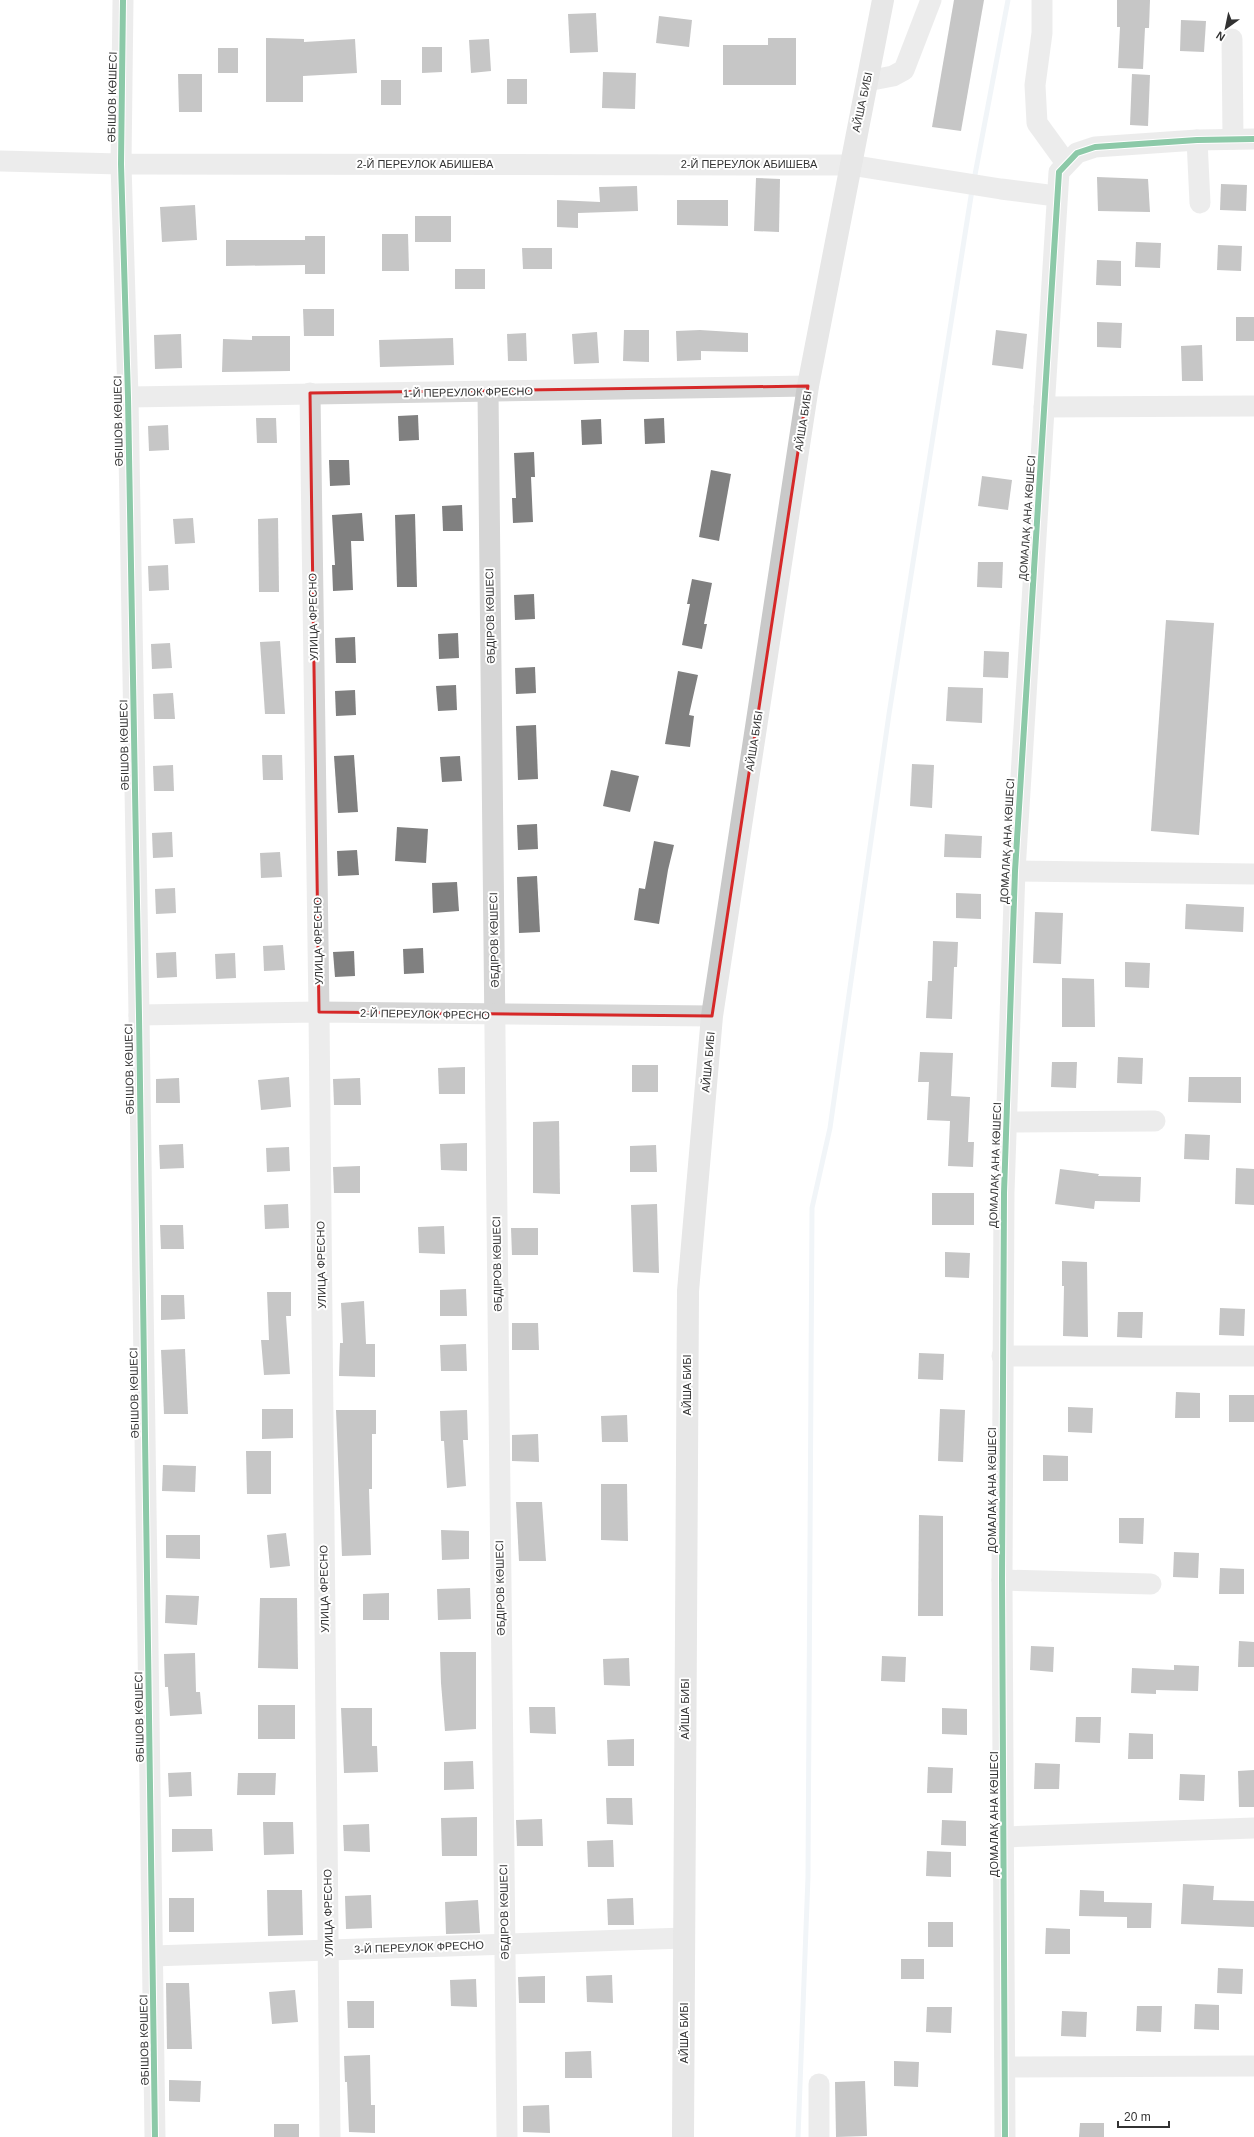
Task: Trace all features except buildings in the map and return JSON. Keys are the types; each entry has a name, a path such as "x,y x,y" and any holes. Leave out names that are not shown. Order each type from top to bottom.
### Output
{"main road":[{"name":"АЙША БИБІ","path":"683,2137 688,1291 712,1016 808,386 883,0"}],"street":[{"name":"ӘБІШОВ КӨШЕСІ","path":"123,0 120,164 128,397 139,1015 155,2137"},
{"path":"867,81 893,76 904,70 931,0"},
{"path":"1042,0 1042,34 1035,85 1037,123 1066,163 1077,153 1095,147 1197,140 1254,139"},
{"path":"1232,39 1233,139"},
{"path":"1197,140 1200,203"},
{"name":"2-Й ПЕРЕУЛОК АБИШЕВА","path":"0,161 120,164 850,165 1001,189 1056,196"},
{"name":"ДОМАЛАҚ АНА КӨШЕСІ","path":"1005,2137 1006,2066 1002,1580 1002,1356 1006,1122 1015,871 1056,196 1059,172 1066,163"},
{"name":"1-Й ПЕРЕУЛОК ФРЕСНО","path":"128,397 808,386"},
{"name":"ӘБДІРОВ КӨШЕСІ","path":"488,392 507,2137"},
{"name":"УЛИЦА ФРЕСНО","path":"310,393 319,1012 330,2137"},
{"path":"1044,407 1254,406"},
{"path":"1015,871 1254,874"},
{"name":"2-Й ПЕРЕУЛОК ФРЕСНО","path":"139,1015 319,1012 494,1015 712,1016"},
{"path":"1006,1122 1155,1121"},
{"path":"1002,1356 1254,1356"},
{"path":"1002,1580 1151,1584"},
{"path":"1004,1837 1254,1828"},
{"name":"3-Й ПЕРЕУЛОК ФРЕСНО","path":"153,1956 684,1938"},
{"path":"1006,2066 1254,2066"},
{"path":"819,2084 819,2137"}],"highlighted area":[{"path":"808,386 712,1016 319,1012 310,393"}],"waterway":[{"path":"974,180 1008,0"},
{"path":"798,2137 808,1877 812,1208 830,1128 889,714 972,190"}],"cycle path":[{"path":"123,0 121,164 128,397 139,1015 155,2137"},
{"path":"1005,2137 1002,1580 1004,1193 1015,871 1059,172 1077,153 1095,147 1197,140 1254,139"}]}
